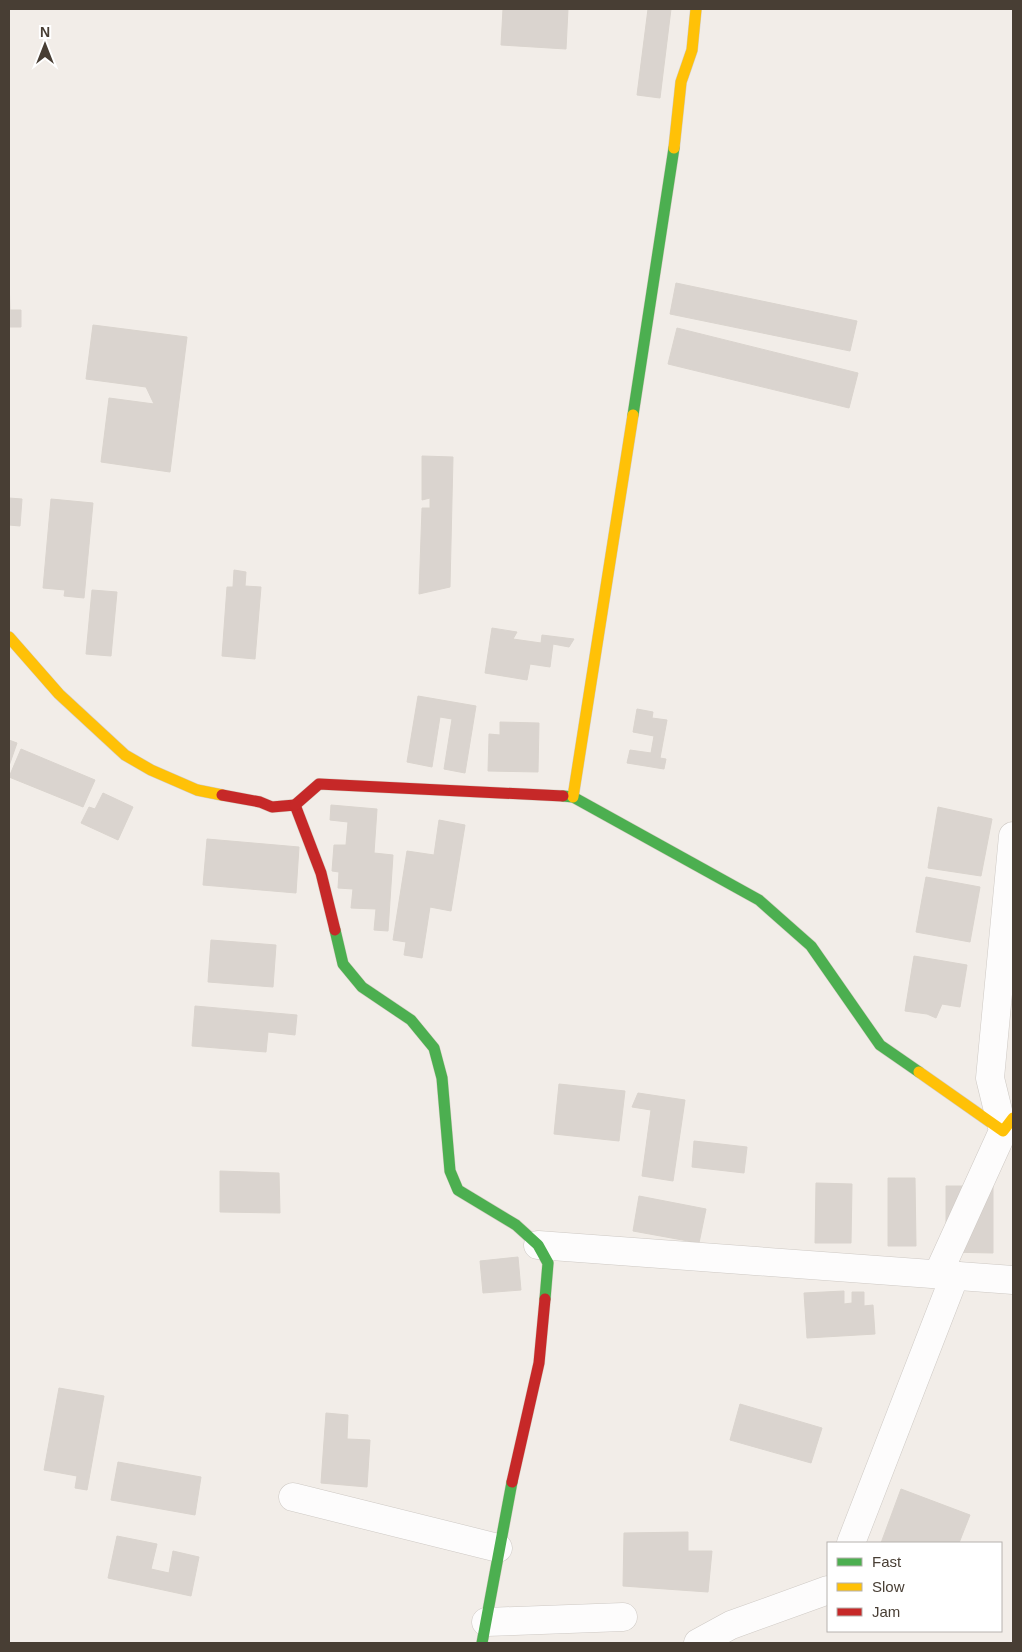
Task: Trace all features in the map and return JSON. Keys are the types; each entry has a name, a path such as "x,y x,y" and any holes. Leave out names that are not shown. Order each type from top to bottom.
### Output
{"street":[{"path":"573,797 672,175 681,82 692,50 696,9"},
{"path":"9,637 59,694 125,755 151,770 198,790 260,802 272,807 295,805 319,784 573,797 759,900 811,946 880,1045 1008,1124"},
{"path":"295,805 321,873 343,964 362,987 411,1020 434,1048 442,1078 450,1172 458,1190 516,1225 538,1245 548,1263 538,1363 506,1506 484,1632 623,1617"},
{"path":"851,1542 946,1274 1008,1124 990,1078 1013,836"},
{"path":"538,1245 1013,1280"},
{"path":"293,1497 498,1548"},
{"path":"698,1643 731,1625 827,1590"}],"building":[{"path":"503,9 568,9 566,49 501,45"},
{"path":"648,9 671,9 660,98 637,95"},
{"path":"9,280 10,310 21,310 21,327 9,327"},
{"path":"676,283 857,321 850,351 670,314"},
{"path":"93,325 187,337 170,472 101,462 109,398 154,404 146,387 86,379"},
{"path":"677,328 858,373 849,408 668,364"},
{"path":"422,456 453,457 450,587 419,594 422,508 430,508 430,498 422,500"},
{"path":"9,498 22,499 20,526 9,525"},
{"path":"51,499 93,503 84,598 64,596 65,590 43,588"},
{"path":"234,570 246,572 245,586 261,587 255,659 222,656 227,587 233,587"},
{"path":"92,590 117,592 111,656 86,654"},
{"path":"492,628 517,632 513,639 541,643 542,635 574,639 569,647 553,644 550,667 530,664 527,680 485,673"},
{"path":"418,696 476,706 465,773 444,769 452,719 440,717 432,767 407,762"},
{"path":"637,709 653,712 652,718 667,720 660,758 666,759 664,769 627,763 630,750 651,753 654,736 633,732"},
{"path":"500,722 539,723 538,772 488,771 489,734 500,735"},
{"path":"9,740 17,743 9,766"},
{"path":"21,749 95,780 83,807 9,777"},
{"path":"103,793 133,807 118,840 81,823 89,807 95,809"},
{"path":"331,805 377,809 374,853 393,855 388,931 374,930 376,909 351,908 353,889 338,888 339,872 332,871 334,845 346,845 348,822 330,820"},
{"path":"938,807 992,819 981,876 928,868"},
{"path":"439,820 465,825 451,911 430,907 422,958 404,955 406,942 393,940 407,851 434,855"},
{"path":"207,839 299,847 296,893 203,885"},
{"path":"926,877 980,887 970,942 916,932"},
{"path":"211,940 276,945 273,987 208,982"},
{"path":"914,956 967,965 960,1007 942,1004 936,1018 927,1014 905,1011"},
{"path":"195,1006 297,1015 295,1035 268,1032 266,1052 192,1046"},
{"path":"559,1084 625,1091 619,1141 554,1134"},
{"path":"638,1093 685,1100 673,1181 642,1176 651,1110 632,1107"},
{"path":"694,1141 747,1147 744,1173 692,1167"},
{"path":"220,1171 279,1173 280,1213 220,1212"},
{"path":"888,1178 915,1178 916,1246 888,1246"},
{"path":"816,1183 852,1184 851,1243 815,1243"},
{"path":"946,1186 993,1186 993,1253 946,1252"},
{"path":"639,1196 706,1209 699,1243 633,1231"},
{"path":"518,1257 521,1290 483,1293 480,1261"},
{"path":"844,1291 844,1304 852,1303 852,1292 864,1292 864,1306 873,1305 875,1334 807,1338 804,1293"},
{"path":"59,1388 104,1396 87,1490 75,1488 77,1476 44,1470"},
{"path":"740,1404 822,1428 811,1463 730,1440"},
{"path":"326,1413 348,1415 347,1439 370,1440 367,1487 321,1483"},
{"path":"118,1462 201,1477 195,1515 111,1500"},
{"path":"901,1489 970,1515 959,1542 881,1542"},
{"path":"688,1532 688,1551 712,1551 708,1592 623,1586 624,1533"},
{"path":"117,1536 157,1544 151,1569 169,1573 173,1551 199,1557 191,1596 108,1578"}],"traffic: fast":[{"path":"633,415 674,148"},
{"path":"563,796 573,797 759,900 811,946 880,1045 919,1072"},
{"path":"335,930 343,964 362,987 411,1020 434,1048 442,1078 450,1171 458,1190 516,1225 538,1245 548,1263 545,1299"},
{"path":"482,1643 512,1482"}],"traffic: slow":[{"path":"674,148 681,82 692,50 696,9"},
{"path":"573,797 633,415"},
{"path":"9,637 59,694 125,755 151,770 197,790 222,795"},
{"path":"919,1072 1003,1131 1013,1118"}],"traffic: jam":[{"path":"295,805 319,784 563,796"},
{"path":"222,795 260,802 272,807 295,805 321,873 335,930"},
{"path":"512,1482 539,1363 545,1299"}]}
